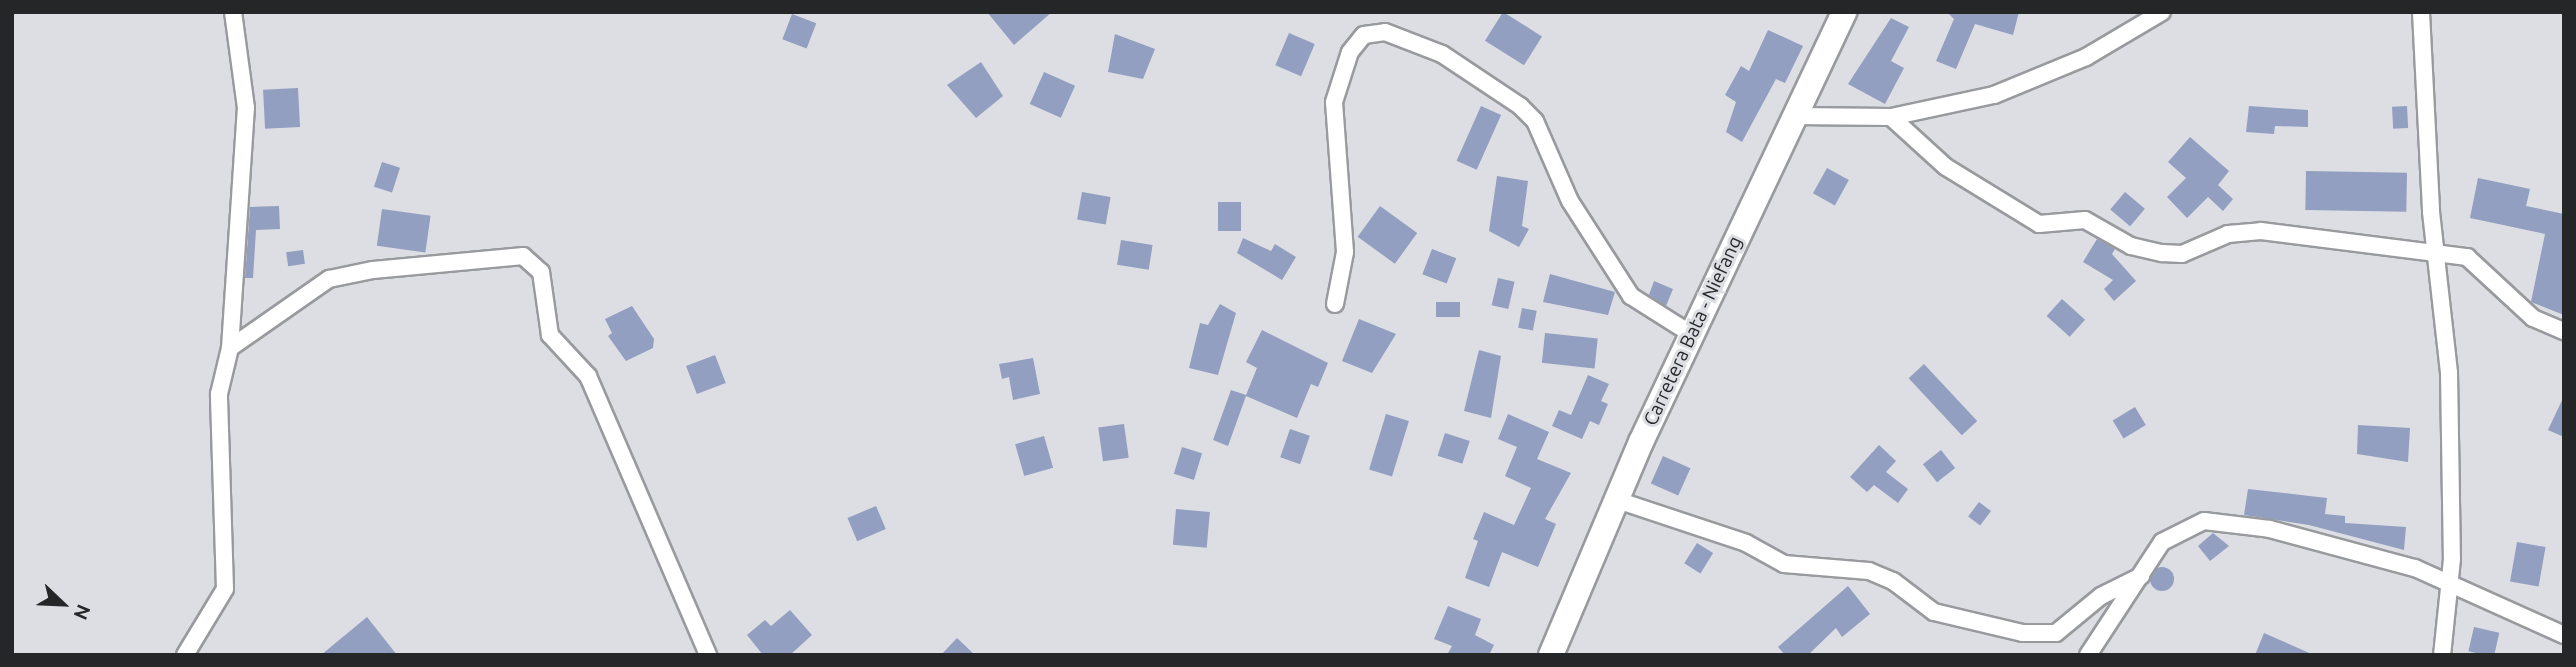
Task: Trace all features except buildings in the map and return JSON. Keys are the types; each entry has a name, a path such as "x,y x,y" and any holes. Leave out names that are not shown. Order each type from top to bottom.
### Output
{"main road":[{"name":"Carretera Bata - Niefang","path":"1551,655 1691,334 1844,12"}],"street":[{"path":"185,655 225,589 218,464 219,394 230,348 246,108 233,12"},
{"path":"1794,116 1891,117 1994,95 2086,57 2162,12"},
{"path":"2421,12 2437,252 2449,373 2450,581 2442,655"},
{"path":"1335,304 1345,252 1334,102 1350,52 1364,35 1385,32 1442,54 1520,106 1535,121 1570,201 1631,296 1691,334"},
{"path":"1891,117 1945,167 2039,224 2085,220 2131,246 2162,253 2182,254 2228,234 2261,231 2467,257 2533,318 2564,331"},
{"path":"230,348 330,279 373,270 523,257 541,272 550,335 588,376 708,655"},
{"path":"1617,500 1746,543 1784,564 1870,571 1893,581 1934,612 2023,633 2056,633 2101,596 2141,576"},
{"path":"2088,655 2162,541 2184,527 2230,521 2450,581 2564,635"}]}
